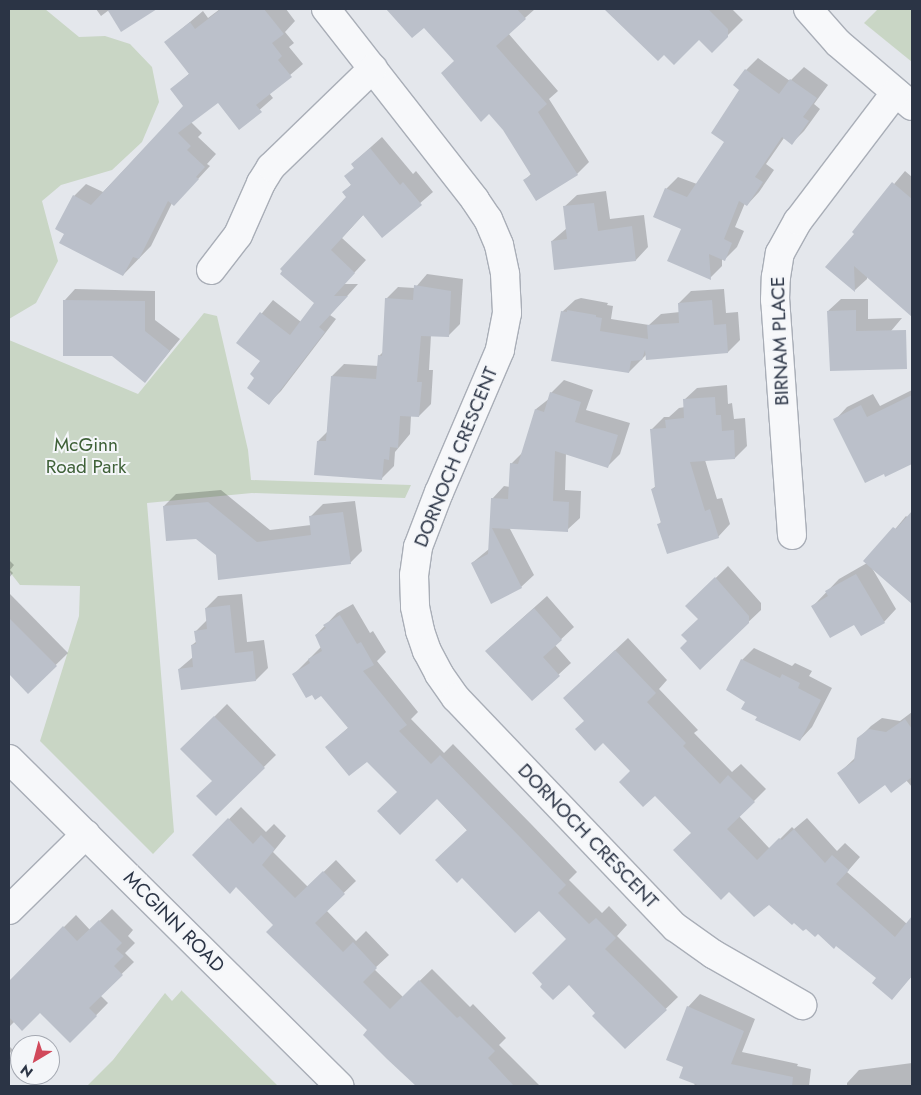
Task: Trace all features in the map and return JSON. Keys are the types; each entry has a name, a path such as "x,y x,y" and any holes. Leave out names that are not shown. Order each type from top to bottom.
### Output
{"street":[{"name":"DORNOCH CRESCENT","path":"326,9 488,220 499,244 505,274 507,313 500,350 439,492 418,547 414,575 415,607 427,652 439,674 456,698 675,927 713,954 802,1005"},
{"path":"808,9 838,43 904,100"},
{"path":"211,270 238,235 253,200 271,168 373,68"},
{"name":"BIRNAM PLACE","path":"792,535 775,300 780,253 798,221 904,100"},
{"name":"MCGINN ROAD","path":"9,759 339,1086"},
{"path":"9,910 86,834"}],"green space":[{"path":"9,9 45,9 79,37 105,36 130,44 152,67 159,102 142,142 112,170 61,185 42,201 58,261 36,303 9,319"},
{"path":"878,9 912,9 912,62 864,23"},
{"name":"McGinn Road Park","path":"204,313 217,316 248,450 251,480 411,485 405,498 252,493 147,503 174,832 153,854 40,741 79,616 80,586 20,585 9,571 9,340 138,394"},
{"path":"182,990 278,1086 87,1086 113,1060 165,993 172,1001"}],"building":[{"path":"107,9 157,9 121,32"},
{"path":"221,9 264,9 284,34 272,43 282,56 278,60 292,77 256,105 262,112 239,130 218,103 178,133 191,146 187,150 205,167 196,177 199,179 174,206 168,201 139,259 133,257 123,276 59,243 64,234 55,229 73,195 91,205 183,106 170,89 189,74 164,42 190,22 195,29"},
{"path":"386,9 517,9 526,19 496,46 547,104 538,112 578,175 536,201 523,180 531,175 503,130 489,114 481,122 441,73 454,61 424,28 412,38"},
{"path":"604,9 708,9 728,29 728,37 712,53 699,40 674,65 664,55 658,61"},
{"path":"745,69 779,94 790,79 817,98 803,117 809,121 792,145 782,137 755,177 763,182 747,206 739,201 724,239 732,243 725,261 709,254 711,280 667,261 681,229 653,217 665,188 687,197 724,142 711,133 739,90 733,85"},
{"path":"370,148 400,185 403,182 422,205 382,238 363,215 331,250 355,273 334,296 348,296 319,327 325,332 269,405 247,388 254,378 250,374 260,361 236,343 260,312 290,335 314,303 280,274 282,271 280,269 346,197 342,192 351,185 344,176 354,168 351,164"},
{"path":"892,182 912,199 912,317 854,266 855,292 825,267 854,234 852,232"},
{"path":"594,203 598,231 632,226 636,261 554,270 551,241 567,239 563,206"},
{"path":"414,285 451,291 449,337 421,336 417,382 422,382 419,417 400,416 398,448 390,447 389,460 384,459 382,480 314,475 317,441 326,441 331,376 376,379 378,355 382,356 385,298 413,300"},
{"path":"63,300 145,301 145,331 170,351 145,383 112,356 63,356"},
{"path":"712,300 714,325 726,324 728,353 646,360 645,350 642,360 631,361 629,373 551,361 561,311 567,312 567,310 596,315 596,317 602,318 600,331 648,339 647,325 679,323 678,303"},
{"path":"856,310 856,331 906,330 907,369 830,371 827,311"},
{"path":"550,392 581,402 575,422 618,435 608,468 555,451 553,501 569,502 568,532 492,528 522,588 491,604 471,563 488,554 491,498 508,499 510,463 518,464 535,409 544,412"},
{"path":"912,395 912,464 885,477 884,474 865,483 833,419 861,405 867,417"},
{"path":"715,397 716,415 721,415 722,431 734,430 735,459 690,462 705,511 710,509 719,538 667,554 657,524 661,523 651,489 655,488 650,429 666,428 665,420 684,418 683,399"},
{"path":"208,502 257,542 311,535 309,516 343,512 351,564 218,580 216,555 196,539 166,541 163,506"},
{"path":"912,511 912,604 863,561 893,527 896,529"},
{"path":"856,574 885,623 861,636 854,625 830,638 811,606 828,596 825,591"},
{"path":"715,577 749,616 749,623 700,670 680,648 687,641 681,635 698,619 685,606"},
{"path":"230,605 235,653 253,651 256,681 181,690 178,669 193,667 191,645 196,644 194,631 207,629 205,608"},
{"path":"534,608 562,640 543,657 560,676 532,701 485,651"},
{"path":"340,615 357,644 361,642 374,665 363,671 407,725 399,731 431,764 440,755 520,837 566,885 558,893 589,924 596,918 616,938 605,949 667,1010 625,1049 592,1016 595,1013 569,985 553,1000 540,987 542,984 532,973 566,939 539,911 515,933 462,878 457,883 435,860 467,830 437,799 400,835 377,811 397,792 367,762 349,776 325,747 348,728 321,696 315,700 312,695 306,698 292,674 310,663 308,659 322,651 315,635 326,628 323,625"},
{"path":"9,618 57,666 28,694 9,674"},
{"path":"615,650 656,693 647,702 686,743 683,746 720,784 728,775 755,802 727,829 757,860 779,838 782,840 794,829 825,863 832,855 849,870 836,884 895,937 912,916 912,976 892,1000 872,983 876,978 836,946 834,949 818,934 815,937 806,929 803,931 794,923 792,925 769,905 754,917 729,892 721,900 673,850 691,833 655,796 643,807 619,782 630,771 603,743 595,751 575,729 584,721 563,698"},
{"path":"741,659 780,678 782,674 800,683 798,688 821,700 800,741 755,720 757,717 741,709 745,702 726,690"},
{"path":"214,716 265,768 216,816 196,796 212,781 180,749"},
{"path":"905,719 912,729 912,777 891,793 885,785 859,804 837,773 854,761 857,738 869,729 886,732"},
{"path":"228,818 253,844 261,835 275,849 262,865 295,898 323,871 345,894 315,923 343,952 353,942 377,968 363,982 390,1009 419,980 457,1018 460,1016 495,1051 488,1058 514,1086 416,1086 387,1059 363,1035 367,1030 266,932 273,925 236,887 230,894 192,855"},
{"path":"99,920 122,943 116,949 124,956 114,966 123,975 89,1008 97,1016 70,1043 40,1013 22,1031 9,1017 9,981 63,926 77,941"},
{"path":"687,1006 744,1031 731,1064 793,1077 792,1086 700,1086 679,1078 683,1067 666,1060"}]}
